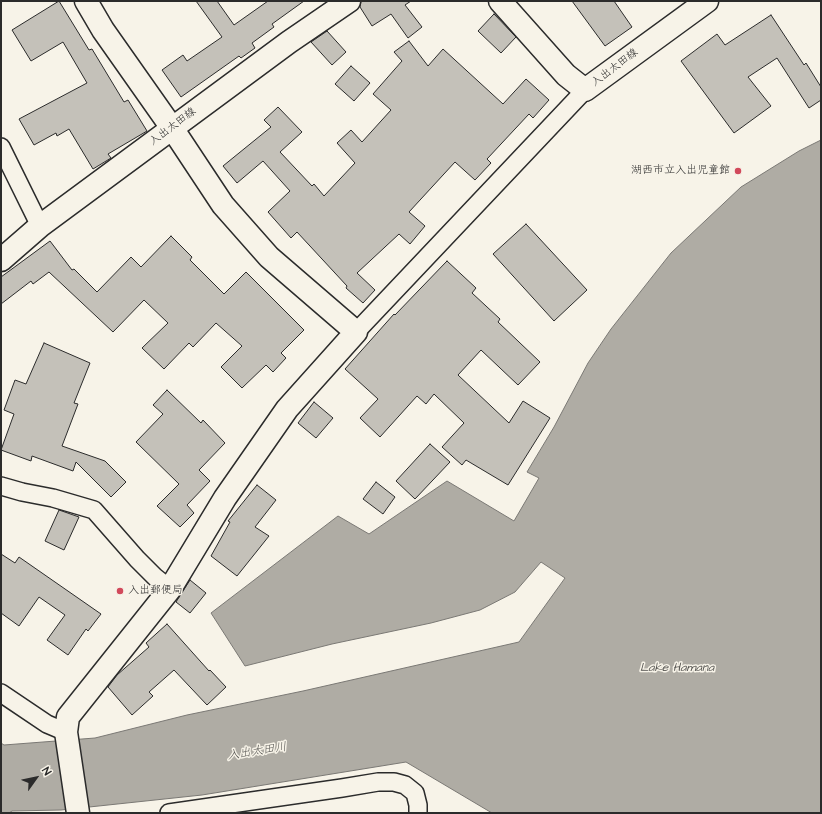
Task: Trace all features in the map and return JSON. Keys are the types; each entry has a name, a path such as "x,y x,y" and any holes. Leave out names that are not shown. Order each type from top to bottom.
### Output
{"street":[{"path":"86,1 103,30 172,128 222,205 269,257 356,332"},
{"name":"入出太田線","path":"1,260 40,226 289,42 349,1"},
{"name":"入出太田線","path":"500,1 566,75 585,90 707,1"},
{"path":"78,813 66,732 68,717 170,589 225,498 287,408 356,332 585,90"},
{"path":"1,147 40,226"},
{"path":"1,486 53,498 94,510 137,559 155,577 170,589"},
{"path":"1,693 47,724 66,732"},
{"path":"169,813 378,782 394,782 405,785 415,793 418,813"}],"water":[{"name":"Lake Hamana","path":"821,140 821,813 492,813 406,762 202,795 61,810 12,811 9,813 1,813 1,743 4,745 95,738 187,715 303,691 519,642 565,578 541,562 515,592 480,610 431,623 332,644 245,666 211,613 338,516 369,534 447,481 514,521 539,478 527,472 554,427 588,363 611,329 671,253 741,187 799,151"}],"building":[{"path":"59,1 89,50 92,49 124,102 128,100 147,131 108,154 111,158 93,169 69,129 57,136 56,133 34,145 19,119 87,83 63,42 31,61 12,30"},
{"path":"196,1 217,1 234,25 268,1 304,1 272,24 274,27 252,43 255,48 241,58 239,56 181,97 162,70 183,55 187,61 222,37"},
{"path":"361,1 411,1 405,5 422,27 408,38 391,14 372,26 360,7"},
{"path":"572,1 614,1 632,27 605,46"},
{"path":"494,14 516,37 501,53 478,31"},
{"path":"771,15 804,65 806,63 821,87 821,100 809,108 777,58 748,77 771,106 734,133 681,61 717,34 725,45"},
{"path":"327,31 346,52 332,65 311,42"},
{"path":"409,41 428,66 443,49 503,104 526,79 549,100 533,118 529,114 487,159 491,163 475,180 455,162 409,212 425,226 410,244 399,234 357,273 375,290 363,303 346,288 347,286 297,232 291,238 268,212 290,191 263,161 237,183 223,166 271,127 264,120 278,107 302,132 280,152 312,186 314,184 324,196 355,163 337,143 351,130 362,142 391,110 373,94 402,61 394,52"},
{"path":"351,66 370,83 354,101 335,84"},
{"path":"526,224 587,290 554,321 493,254"},
{"path":"171,236 192,257 190,260 224,294 246,272 304,330 281,353 286,358 273,372 266,365 242,388 221,367 242,346 216,323 193,347 189,343 164,369 142,348 168,323 144,300 113,332 49,272 33,284 31,281 1,304 1,277 50,241 72,270 74,269 97,292 131,257 141,267"},
{"path":"447,261 476,288 472,293 500,319 498,322 540,362 518,385 481,350 458,375 509,423 523,401 550,418 508,485 466,460 462,465 442,447 464,423 434,394 426,404 417,396 380,437 360,418 378,399 345,369 394,314 395,315"},
{"path":"44,343 90,363 74,403 78,404 62,446 105,461 126,482 111,497 76,462 73,471 32,456 31,461 1,450 14,414 4,410 15,380 26,384"},
{"path":"167,390 201,423 203,420 225,443 199,470 210,481 187,505 194,513 180,527 157,506 179,484 136,442 163,414 153,405"},
{"path":"314,402 333,418 316,438 298,423"},
{"path":"430,444 450,462 415,499 396,481"},
{"path":"376,482 395,497 383,514 363,499"},
{"path":"257,485 276,500 255,527 269,536 237,576 211,556 230,522 228,521"},
{"path":"59,510 79,517 64,550 45,541"},
{"path":"1,554 15,563 19,557 101,614 88,631 86,629 68,655 47,640 65,615 39,597 19,626 1,613"},
{"path":"190,580 206,593 190,613 176,602"},
{"path":"167,624 209,671 210,670 226,687 207,705 174,670 149,692 153,696 132,715 108,687 117,675 149,647 146,643"}],"place":[{"name":"湖西市立入出児童館","path":"738,171"},
{"name":"入出郵便局","path":"120,591"}],"water label":[{"name":"入出太田川","path":"257,752"}]}
